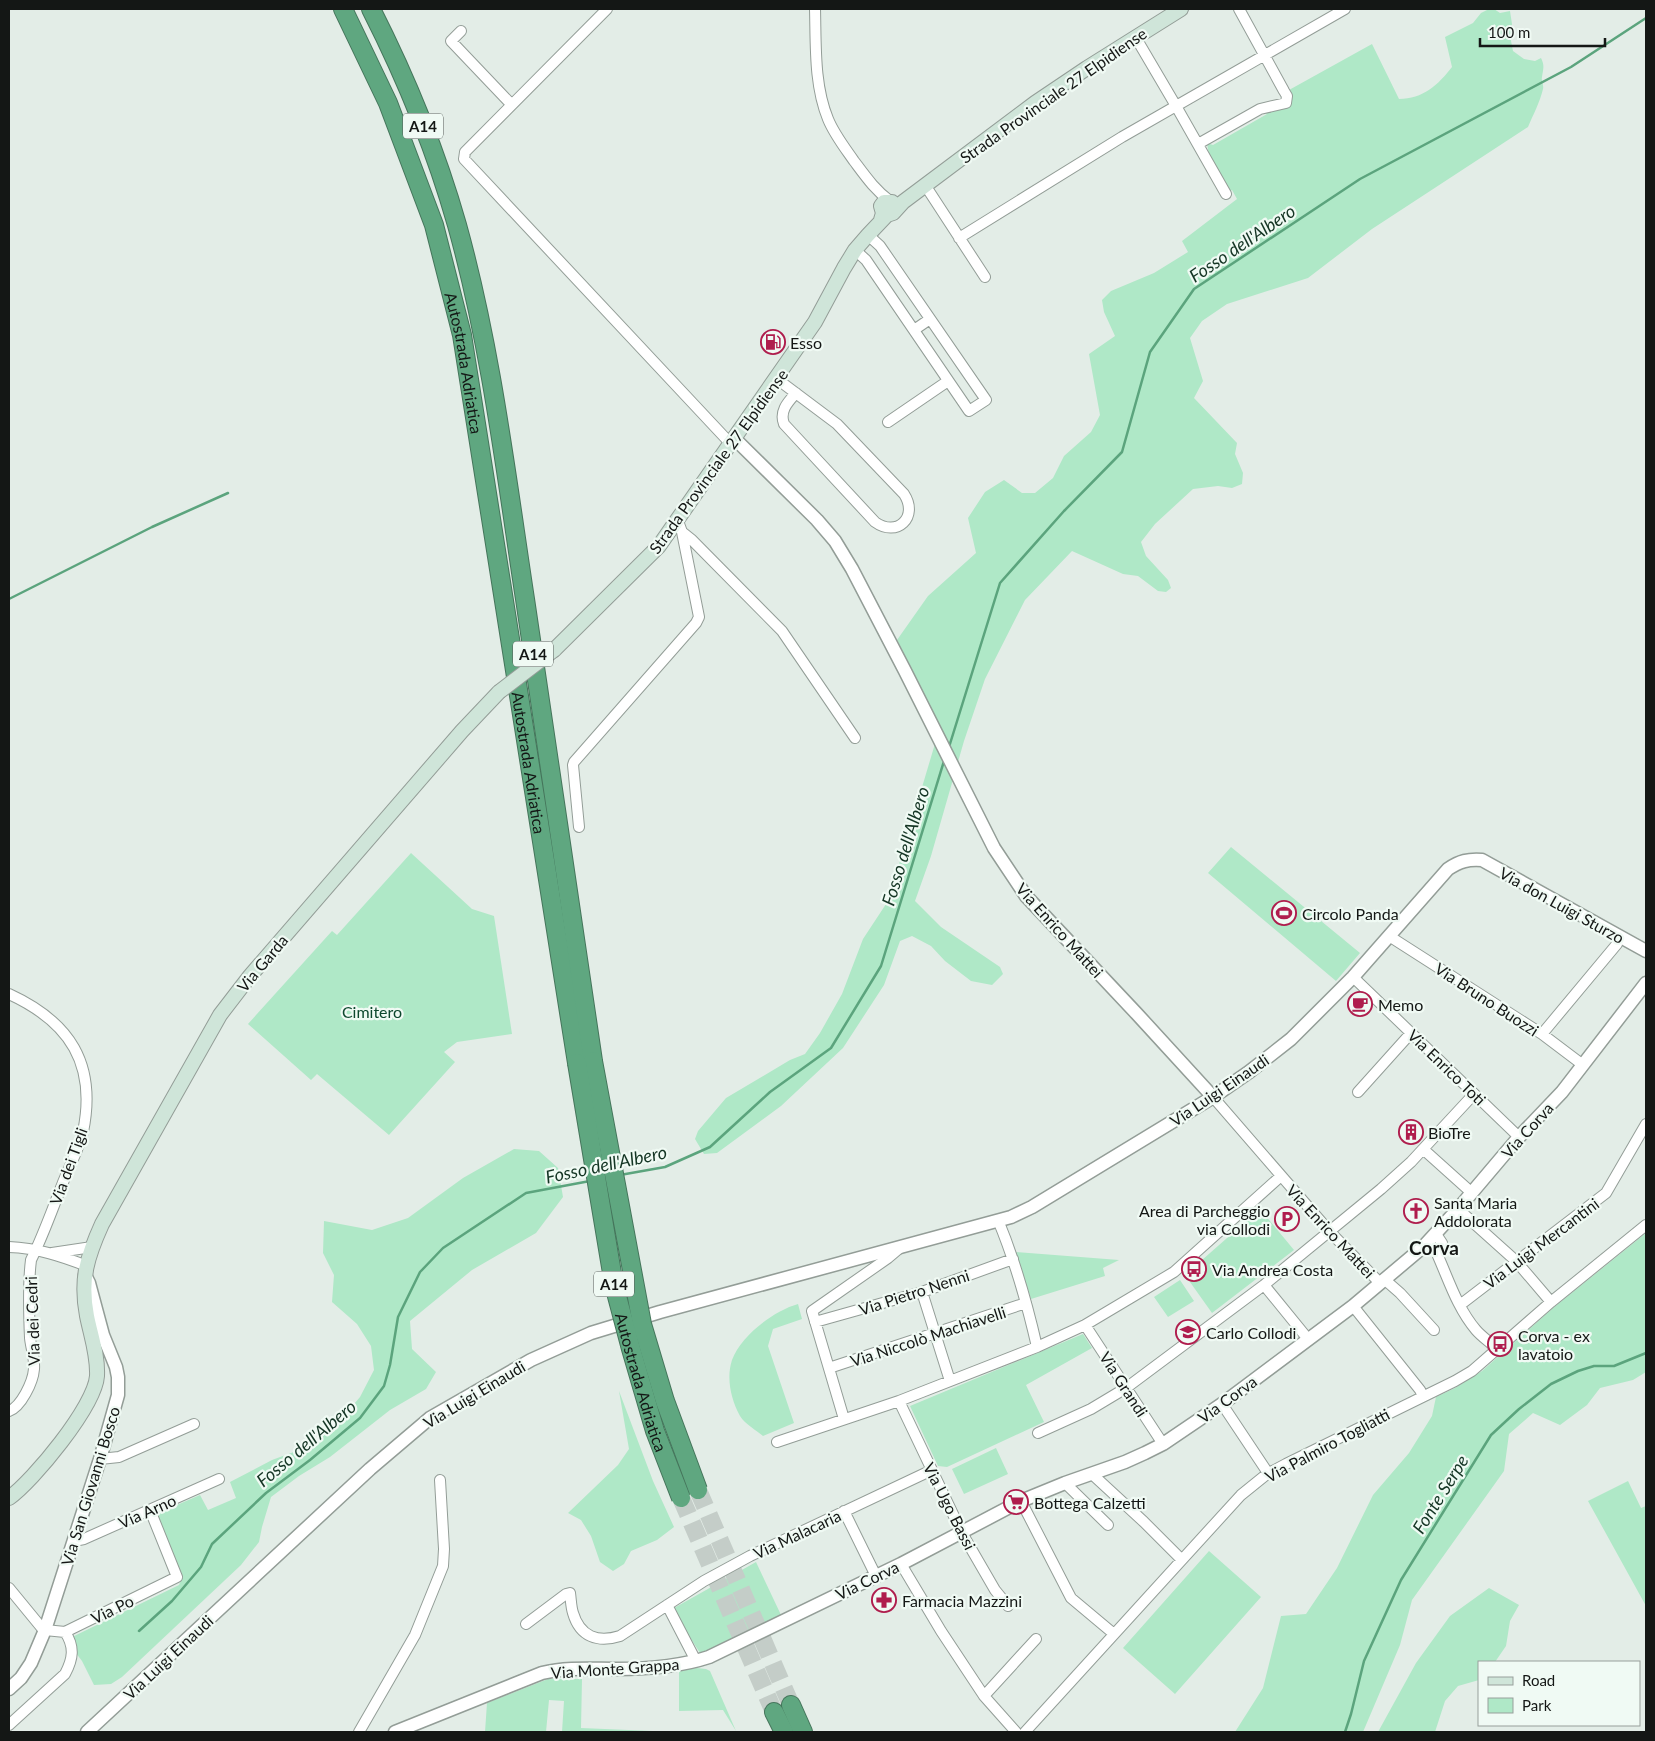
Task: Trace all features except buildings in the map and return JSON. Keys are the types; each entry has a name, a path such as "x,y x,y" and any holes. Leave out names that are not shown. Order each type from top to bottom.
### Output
{"highway":[{"name":"Autostrada Adriatica","path":"343,9 388,103 434,224 462,336 585,1062 642,1324 665,1401 698,1490"},
{"name":"Autostrada Adriatica","path":"371,9 412,99 436,160 457,224 480,319 503,452 614,1285 655,1431 681,1498"},
{"path":"791,1705 803,1732"},
{"path":"774,1712 784,1732"}],"main road":[{"name":"Strada Provinciale 27 Elpidiense","path":"499,692 554,650 680,527 732,441 815,322 855,250 889,210 1035,103 1181,9"},
{"name":"Via Garda","path":"9,1498 26,1483 89,1402 95,1386 97,1365 84,1301 83,1286 92,1246 102,1224 220,1014 263,960 462,731 499,692"}],"street":[{"path":"606,9 465,152 464,159 732,441"},
{"path":"814,9 818,83 828,120 845,148 889,210"},
{"path":"1198,144 1260,109 1286,102 1287,96 1239,9"},
{"path":"959,238 1056,176 1263,55 1346,9"},
{"path":"461,31 451,41 511,104"},
{"path":"1136,38 1226,194"},
{"path":"925,185 985,277"},
{"path":"855,250 866,260 969,411 986,400 880,246 868,235"},
{"path":"914,330 930,319"},
{"path":"777,379 796,393 837,424 904,494 910,509 904,523 897,527 881,527 784,424 782,419 783,410 796,393"},
{"path":"888,422 948,381"},
{"name":"Via Enrico Mattei","path":"732,441 817,520 835,541 871,606 994,848 1026,896 1213,1097 1330,1232 1382,1281 1400,1293 1434,1330"},
{"path":"680,527 782,632 855,738"},
{"path":"579,827 574,762 696,623 698,617 680,527"},
{"name":"Via Luigi Einaudi","path":"87,1732 370,1469 430,1418 531,1360 591,1334 660,1312 998,1220 1032,1207 1213,1097 1249,1072 1296,1034 1353,977 1448,869 1465,860 1482,860"},
{"name":"Via don Luigi Sturzo","path":"1482,860 1626,941 1645,949"},
{"name":"Via Bruno Buozzi","path":"1389,936 1542,1034 1582,1065"},
{"path":"1542,1034 1617,944"},
{"name":"Via Enrico Toti","path":"1353,977 1519,1137"},
{"name":"Via Corva","path":"696,1661 709,1657 902,1564 1021,1501 1125,1462 1163,1444 1222,1404 1353,1306 1423,1247 1519,1137 1562,1092 1646,983"},
{"name":"Via dei Tigli","path":"9,994 32,1006 59,1027 78,1056 86,1079 83,1132 36,1250"},
{"path":"1358,1092 1411,1033"},
{"path":"1038,1433 1091,1409 1126,1388 1264,1285 1381,1189 1423,1149 1474,1094"},
{"name":"Via Luigi Mercantini","path":"1460,1305 1606,1193 1646,1124"},
{"path":"1423,1149 1472,1193"},
{"path":"777,1442 899,1401 1037,1347 1085,1324 1174,1272 1280,1176"},
{"path":"1458,1209 1516,1261 1551,1302"},
{"path":"998,1220 1013,1259 1037,1347"},
{"name":"Via Palmiro Togliatti","path":"1025,1732 1241,1495 1268,1473 1472,1371 1551,1302 1646,1225"},
{"path":"1436,1234 1442,1243 1438,1256"},
{"path":"51,1253 92,1246"},
{"name":"Via Luigi Einaudi","path":"815,1322 812,1311 888,1258 902,1246"},
{"path":"9,1247 51,1253 86,1270"},
{"path":"1423,1247 1438,1256 1460,1305 1473,1325 1497,1348"},
{"name":"Via dei Cedri","path":"9,1411 21,1403 33,1375 34,1367 30,1336 30,1270 36,1250"},
{"name":"Via Pietro Nenni","path":"815,1322 922,1292 1013,1259"},
{"name":"Via San Giovanni Bosco","path":"9,1690 21,1678 31,1663 45,1630 100,1459 118,1395 118,1377 98,1316 86,1270"},
{"path":"1264,1285 1308,1339"},
{"path":"922,1292 950,1381"},
{"name":"Via Niccolò Machiavelli","path":"829,1368 1026,1302"},
{"path":"1353,1306 1423,1396"},
{"path":"815,1322 844,1418"},
{"name":"Via Grandi","path":"1085,1324 1163,1444"},
{"name":"Via Ugo Bassi","path":"899,1401 962,1533 995,1590 1008,1606"},
{"path":"1222,1404 1268,1473"},
{"path":"100,1459 119,1457 194,1424"},
{"name":"Via Malacaria","path":"526,1624 570,1593 573,1614 579,1627 587,1634 597,1639 610,1639 620,1636 704,1581 750,1556 932,1470"},
{"path":"1092,1474 1181,1559"},
{"name":"Via Arno","path":"74,1541 84,1539 220,1479"},
{"path":"359,1732 415,1634 443,1566 444,1549 440,1480"},
{"path":"1065,1483 1108,1525"},
{"path":"1021,1501 1071,1598 1114,1634"},
{"name":"Via Po","path":"66,1632 177,1577 150,1510"},
{"path":"844,1512 876,1576"},
{"path":"902,1564 941,1631 984,1696 1016,1732"},
{"path":"9,1588 37,1624 45,1630 66,1632 71,1641 72,1654 65,1674 9,1725"},
{"path":"667,1605 696,1661"},
{"path":"984,1696 1036,1639"},
{"name":"Via Monte Grappa","path":"395,1732 542,1673 579,1668 664,1667 696,1661"}],"green space":[{"path":"1494,9 1500,13 1510,11 1513,51 1524,59 1535,61 1541,58 1542,61 1543,89 1528,127 1372,229 1308,278 1227,304 1202,321 1190,338 1203,381 1194,398 1237,443 1235,454 1243,473 1242,484 1232,488 1218,486 1193,489 1155,524 1141,542 1146,556 1168,580 1171,588 1166,592 1158,591 1138,576 1123,574 1072,551 1025,600 985,679 964,741 931,856 915,901 941,927 1000,967 1003,974 992,985 971,981 945,961 931,946 912,936 900,941 884,985 843,1048 781,1106 717,1153 704,1154 695,1139 698,1131 726,1098 790,1060 805,1054 820,1033 842,994 863,939 888,901 940,727 897,640 928,596 976,553 968,518 985,492 1004,480 1022,493 1035,493 1053,478 1064,456 1091,432 1100,415 1089,354 1115,336 1104,312 1102,300 1111,291 1154,273 1188,252 1182,241 1237,199 1232,190 1228,192 1209,156 1207,143 1213,145 1267,114 1262,111 1280,109 1289,90 1372,44 1399,99 1423,94 1441,80 1452,67 1445,37 1473,23 1481,13"},
{"name":"Circolo Panda","path":"1231,847 1360,953 1336,981 1208,873"},
{"name":"Cimitero","path":"411,853 472,909 494,916 512,1034 457,1042 444,1052 455,1062 389,1135 317,1074 311,1080 248,1024 332,931 337,935"},
{"path":"514,1149 539,1151 558,1168 563,1197 536,1233 472,1270 410,1321 412,1349 436,1372 426,1389 390,1410 330,1457 299,1476 271,1497 259,1542 241,1565 122,1677 111,1684 94,1685 82,1661 66,1640 179,1585 182,1578 156,1514 200,1495 208,1510 236,1498 230,1482 272,1460 310,1446 336,1425 360,1397 374,1370 371,1346 357,1324 332,1302 334,1275 323,1253 324,1221 372,1230 408,1218 463,1178"},
{"path":"1260,1209 1294,1250 1212,1313 1185,1275"},
{"path":"1646,1233 1646,1372 1633,1380 1600,1388 1587,1405 1560,1425 1533,1413 1509,1434 1504,1471 1412,1600 1400,1645 1363,1732 1235,1732 1263,1688 1281,1616 1306,1614 1337,1568 1373,1495 1409,1453 1432,1416 1436,1397 1455,1388 1482,1371 1553,1308"},
{"path":"1016,1252 1119,1260 1103,1268 1105,1276 1031,1299"},
{"path":"1180,1280 1194,1301 1168,1317 1154,1297"},
{"path":"798,1304 802,1319 773,1329 768,1346 794,1423 763,1436 745,1422 737,1410 732,1396 730,1367 736,1351 750,1334 778,1312"},
{"path":"1083,1334 1092,1348 1026,1385 1044,1422 947,1467 938,1466 910,1406"},
{"path":"619,1391 653,1481 674,1527 657,1540 631,1551 624,1564 613,1571 600,1562 591,1536 581,1520 568,1513 618,1465 629,1449"},
{"path":"996,1448 1008,1474 964,1494 952,1469"},
{"path":"1628,1481 1641,1508 1646,1506 1646,1606 1588,1501"},
{"path":"1209,1551 1261,1597 1175,1694 1123,1648"},
{"path":"756,1562 781,1615 700,1653 677,1617 674,1608"},
{"path":"1489,1588 1519,1605 1510,1621 1506,1646 1496,1661 1478,1661 1478,1680 1458,1686 1445,1701 1435,1732 1378,1732 1416,1663 1450,1616"},
{"path":"697,1668 710,1671 736,1731 723,1710 679,1711 679,1670"},
{"path":"548,1679 582,1679 581,1728 676,1732 562,1732 564,1701 549,1700 546,1732 485,1732 487,1703"}],"waterway":[{"name":"Fosso dell'Albero","path":"949,747 1000,583 1064,511 1122,452 1150,352 1194,289 1360,179 1571,67 1646,18"},
{"path":"9,599 152,527 228,493"},
{"name":"Fosso dell'Albero","path":"620,1175 665,1167 710,1147 770,1092 831,1048 881,966 944,761"},
{"name":"Fosso dell'Albero","path":"139,1631 172,1601 201,1567 212,1544 266,1493 310,1460 360,1418 384,1386 390,1365 398,1317 420,1272 443,1248 526,1193 590,1181"},
{"name":"Fonte Serpe","path":"1345,1732 1364,1661 1401,1580 1491,1435 1519,1409 1551,1384 1578,1371 1594,1366 1614,1366 1646,1353"}],"tunnel":[{"path":"698,1490 791,1705"},
{"path":"681,1498 774,1712"}],"place":[{"name":"Esso","path":"773,342"},
{"name":"Circolo Panda","path":"1284,913"},
{"name":"Memo","path":"1360,1004"},
{"name":"BioTre","path":"1411,1132"},
{"name":"Santa Maria Addolorata","path":"1416,1211"},
{"name":"Area di Parcheggio via Collodi","path":"1287,1219"},
{"name":"Via Andrea Costa","path":"1194,1269"},
{"name":"Carlo Collodi","path":"1188,1332"},
{"name":"Corva - ex lavatoio","path":"1500,1344"},
{"name":"Bottega Calzetti","path":"1016,1502"},
{"name":"Farmacia Mazzini","path":"884,1600"}],"district":[{"name":"Corva","path":"1434,1247"}]}
